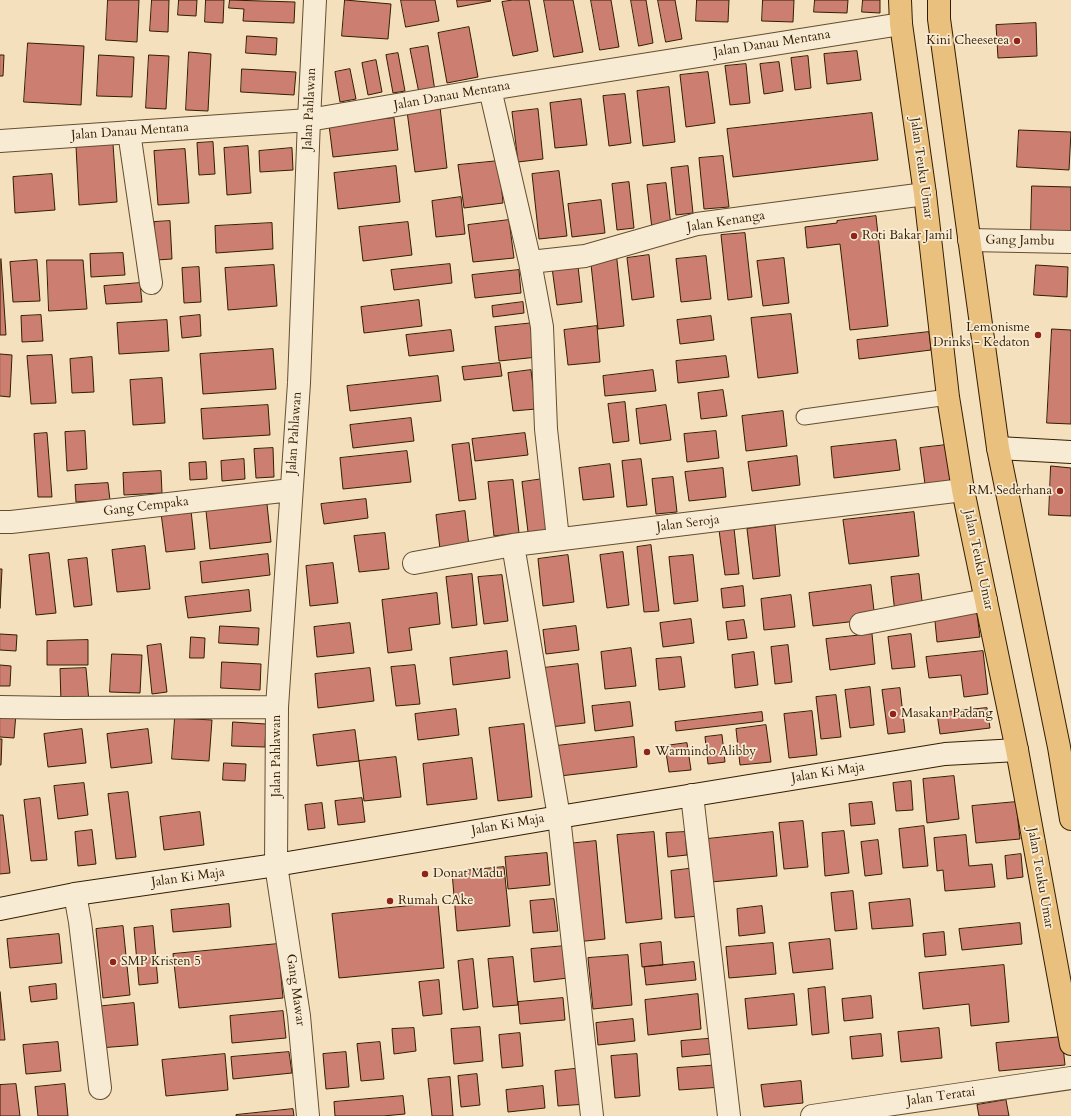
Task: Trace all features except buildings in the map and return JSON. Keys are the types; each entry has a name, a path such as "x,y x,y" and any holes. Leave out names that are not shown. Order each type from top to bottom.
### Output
{"highway":[{"name":"Jalan Teuku Umar","path":"900,0 901,24 925,194 948,397 963,490 1017,750 1071,1044"},
{"path":"939,0 940,27 998,448 1065,747 1071,819"}],"street":[{"name":"Jalan Pahlawan","path":"276,865 277,707 299,383 315,0"},
{"name":"Jalan Danau Mentana","path":"0,141 309,120 490,89 901,24"},
{"path":"490,89 530,262 542,327 546,429 558,539"},
{"path":"129,132 151,283"},
{"name":"Jalan Kenanga","path":"530,262 585,256 697,224 925,194"},
{"name":"Gang Jambu","path":"969,240 1071,242"},
{"path":"998,448 1071,452"},
{"name":"Gang Cempaka","path":"0,522 11,522 291,490"},
{"name":"Jalan Seroja","path":"414,563 513,545 558,539 963,490"},
{"path":"513,545 559,817 592,1116"},
{"path":"861,624 986,600"},
{"path":"0,707 277,707"},
{"name":"Jalan Ki Maja","path":"0,909 75,894 276,865 945,754 1017,750"},
{"path":"692,795 729,1116"},
{"name":"Gang Mawar","path":"276,865 299,1016 308,1116"},
{"path":"75,894 80,922 100,1088"},
{"name":"Jalan Teratai","path":"812,1116 1071,1078"}],"lane":[{"path":"804,416 948,397"}],"place":[{"name":"Kini Cheesetea","path":"1017,41"},
{"name":"Roti Bakar Jamil","path":"854,236"},
{"name":"Lemonisme Drinks - Kedaton","path":"1038,335"},
{"name":"RM. Sederhana","path":"1060,491"},
{"name":"Masakan Padang","path":"893,714"},
{"name":"Warmindo Alibby","path":"647,752"},
{"name":"Donat Madu","path":"425,874"},
{"name":"Rumah CAke","path":"390,901"},
{"name":"SMP Kristen 5","path":"113,962"}]}
